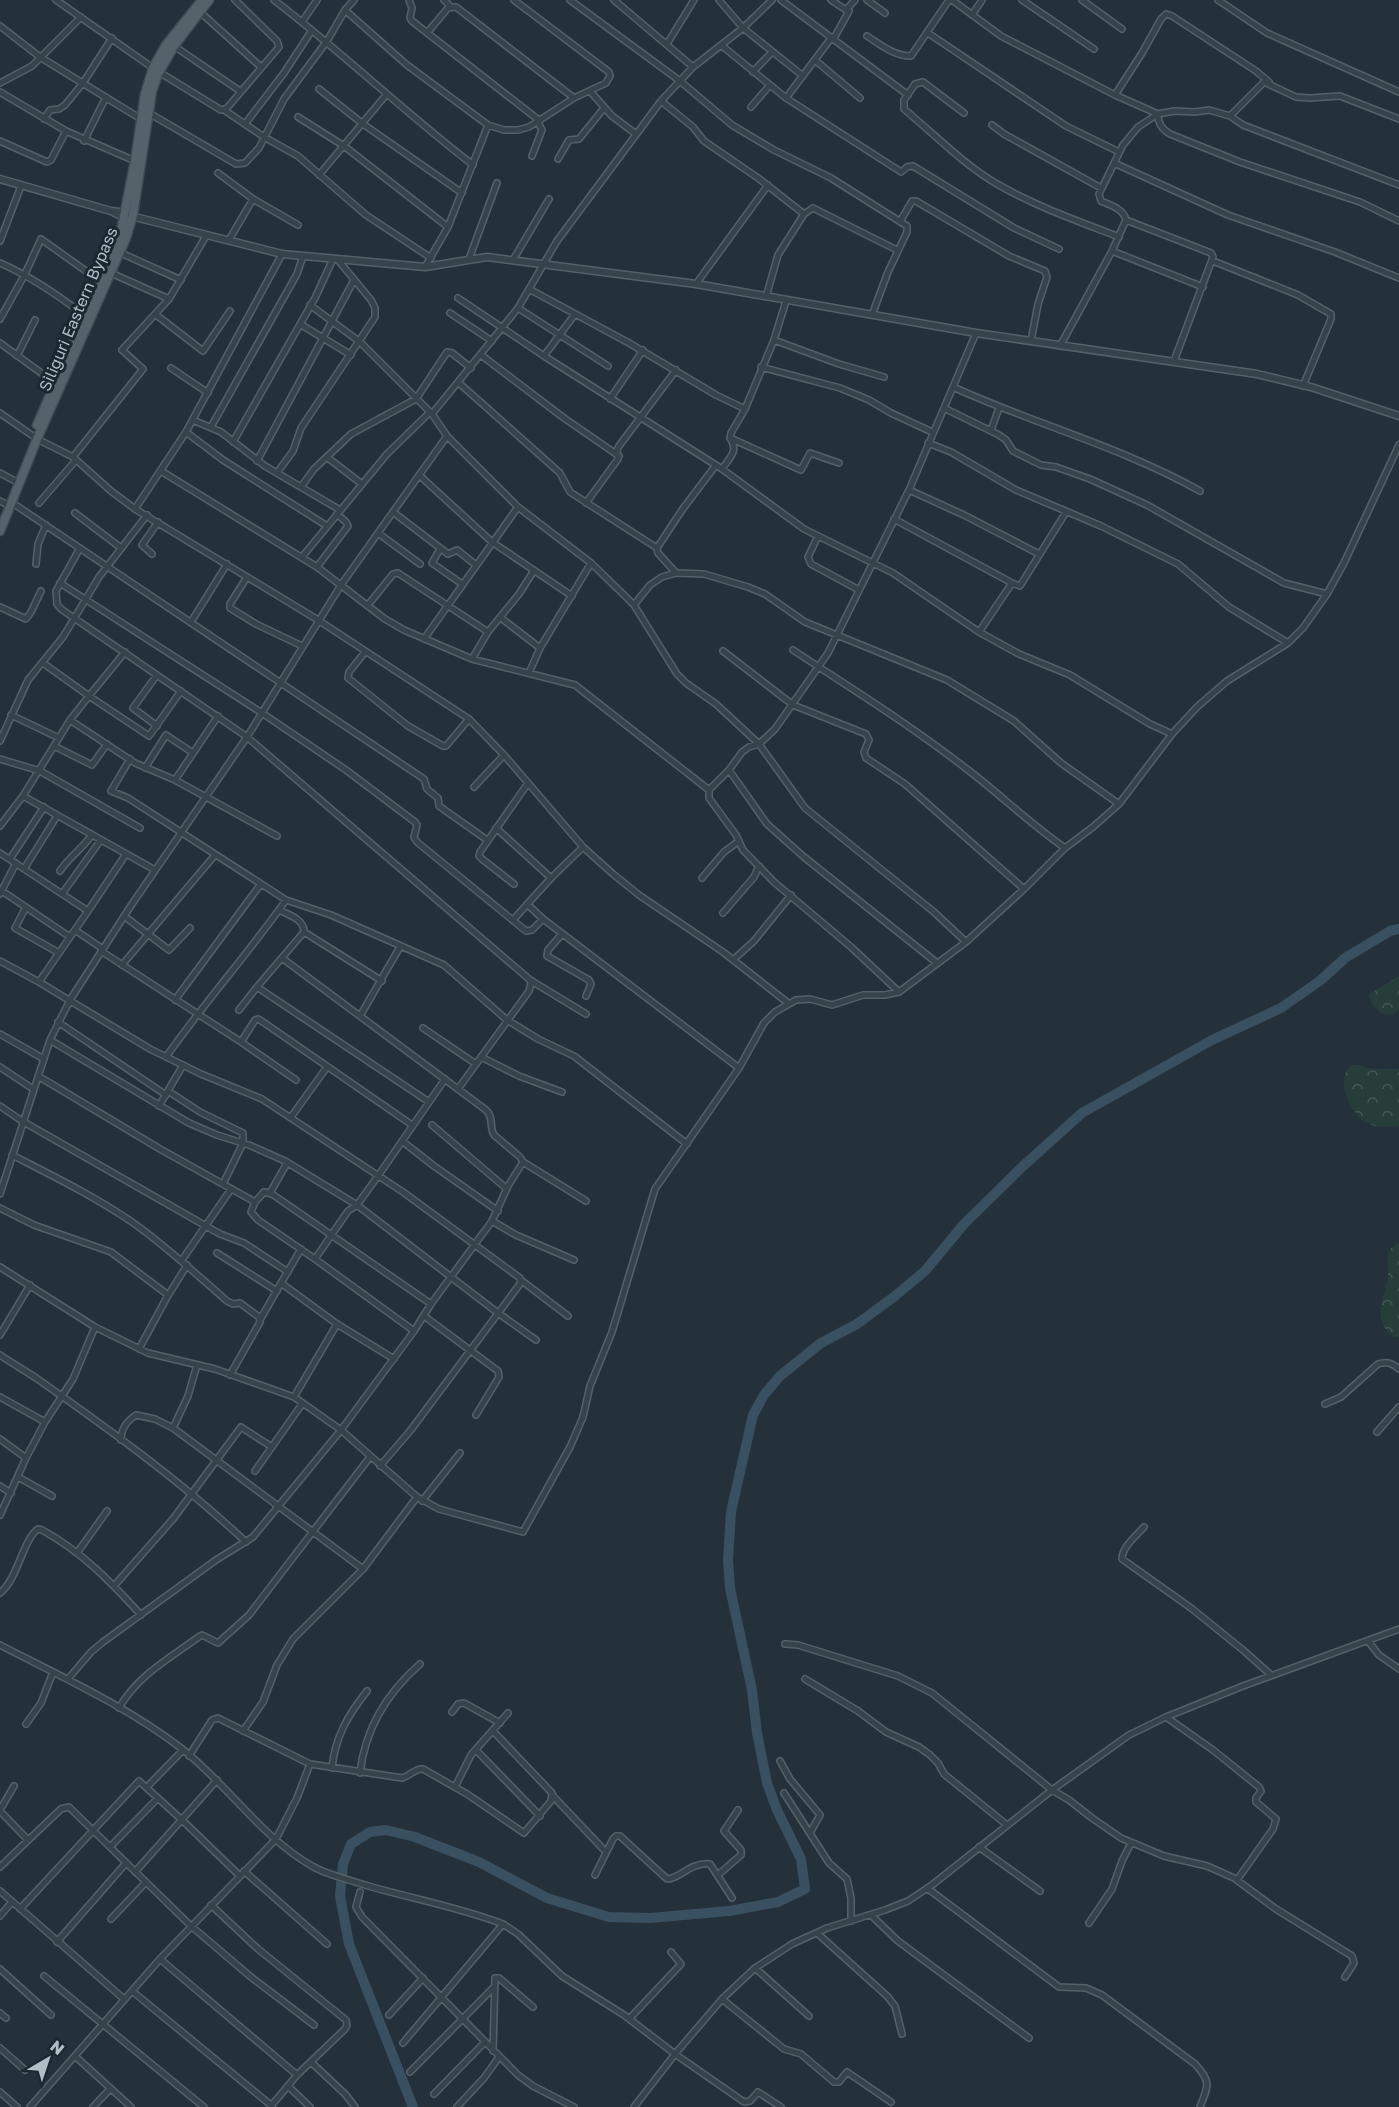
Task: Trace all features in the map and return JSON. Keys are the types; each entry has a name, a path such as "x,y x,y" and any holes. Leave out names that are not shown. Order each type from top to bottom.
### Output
{"main road":[{"name":"Siliguri Eastern Bypass","path":"0,531 6,502 35,438 55,383 131,216 135,161 145,94 166,45 202,0"},
{"name":"Siliguri Eastern Bypass","path":"0,518 121,253 131,216 156,70 209,0"}],"street":[{"path":"224,110 279,44 235,0"},
{"path":"274,0 327,41 386,94 473,165"},
{"path":"302,22 317,0"},
{"path":"149,113 236,164 245,164 264,137 284,99 354,0"},
{"path":"409,0 412,8 410,18 539,122 542,130 532,156"},
{"path":"444,0 574,99"},
{"path":"345,10 407,65 488,126 504,130 518,130 539,122 574,99 606,83 610,76 609,72 514,0"},
{"path":"570,0 579,2 752,138 831,178 901,220 907,226 908,229 897,250 872,315"},
{"path":"614,0 693,67"},
{"path":"667,44 694,0"},
{"path":"719,0 743,28 803,76"},
{"path":"781,0 908,95"},
{"path":"831,0 846,10 855,0"},
{"path":"867,0 885,13"},
{"path":"867,36 893,52 906,56 914,54 950,0 1001,36 1115,95 1158,114"},
{"path":"972,15 982,0"},
{"path":"1022,0 1094,49"},
{"path":"1082,0 1122,29"},
{"path":"1218,0 1267,33 1399,92"},
{"path":"59,1 156,70 298,156 366,215 430,258"},
{"path":"302,557 397,443 431,413 459,383 502,329 518,308 542,264 661,101 693,67 743,28 769,1"},
{"path":"428,33 451,7"},
{"path":"786,98 832,37 834,38 849,11"},
{"path":"200,12 261,67"},
{"path":"1115,95 1166,14 1256,71 1269,82 1296,97 1340,96 1399,119"},
{"path":"0,83 25,71 81,17"},
{"path":"0,26 40,57 141,119"},
{"path":"245,124 284,73 312,30"},
{"path":"928,33 1066,126 1119,152"},
{"path":"44,119 50,111 62,108 83,83 112,38"},
{"path":"721,45 786,98 901,172 913,166 1005,223 1059,249"},
{"path":"174,46 240,91"},
{"path":"753,72 772,52"},
{"path":"816,60 860,98"},
{"path":"964,113 922,82 915,84 904,100 904,109 978,171 1020,196 1119,237"},
{"path":"1230,116 1260,83 1269,82"},
{"path":"751,107 770,85"},
{"path":"319,89 363,124 462,193"},
{"path":"590,91 604,108 636,134"},
{"path":"0,92 84,141 135,161"},
{"path":"319,175 386,94"},
{"path":"84,141 106,97"},
{"path":"661,101 693,127 704,141 768,185 804,214"},
{"path":"558,159 570,140 579,139 604,108"},
{"path":"1060,346 1112,251 1126,220 1126,215 1122,211 1101,201 1099,197 1101,188 1119,152 1138,127 1158,114 1209,110 1230,116 1253,129 1399,185"},
{"path":"1158,114 1161,127 1170,134 1240,162 1360,202 1399,221"},
{"path":"298,117 344,146 448,227"},
{"path":"992,125 1023,145 1101,188"},
{"path":"425,267 448,227 488,126"},
{"path":"0,141 47,162 51,160 66,131"},
{"path":"1114,163 1228,215 1335,252 1399,278"},
{"path":"218,173 253,199 297,225"},
{"path":"0,179 111,211 282,254 425,267 487,257 641,279 696,284 975,333 1257,374 1399,416"},
{"path":"469,259 496,183"},
{"path":"696,284 768,185"},
{"path":"0,240 21,186"},
{"path":"229,240 253,199"},
{"path":"513,260 549,199"},
{"path":"901,220 912,201 916,201 1009,256 1045,271 1047,277 1038,304 1031,341"},
{"path":"766,297 778,255 804,214 813,208 897,250"},
{"path":"1126,220 1214,256 1174,362"},
{"path":"39,502 143,369 122,350 169,299 206,236"},
{"path":"0,319 41,239 100,281"},
{"path":"1112,251 1203,287"},
{"path":"121,253 181,280"},
{"path":"135,509 193,420 282,254"},
{"path":"211,427 297,274 303,256"},
{"path":"277,473 293,451 301,428 375,317 375,309 336,259"},
{"path":"233,442 336,259"},
{"path":"1213,261 1298,295 1331,314 1331,319 1303,386"},
{"path":"0,263 25,274 85,316"},
{"path":"111,273 169,299"},
{"path":"257,461 354,280"},
{"path":"529,289 643,351 716,395 745,409"},
{"path":"458,298 610,399 719,467 795,523 893,573 979,632 1019,654 1070,675 1150,724 1172,734"},
{"path":"730,438 745,409 774,340 786,301"},
{"path":"310,305 360,342 431,413 447,436 518,507 591,563 634,605 677,674 716,704 759,744 805,808 934,912 966,942"},
{"path":"518,308 608,366"},
{"path":"155,314 203,351 230,311"},
{"path":"450,313 492,341"},
{"path":"544,356 575,314"},
{"path":"17,356 35,320"},
{"path":"300,324 351,355"},
{"path":"709,790 729,770 742,752 759,744 775,729 819,667 874,563 909,489 975,333"},
{"path":"774,340 839,364 884,377"},
{"path":"0,344 55,383"},
{"path":"610,399 643,351"},
{"path":"301,487 314,470 351,434 416,399 447,352 452,353 471,368"},
{"path":"481,355 564,418 619,456"},
{"path":"761,367 840,388 933,432"},
{"path":"171,368 208,393"},
{"path":"619,456 617,450 619,446 676,370"},
{"path":"459,383 560,473 570,492 657,548"},
{"path":"953,387 999,408 1143,462 1200,490"},
{"path":"944,408 991,430 1006,440 1013,451 1032,461 1090,479 1147,505 1284,583 1327,594"},
{"path":"991,430 999,408"},
{"path":"0,413 35,438 74,459 135,509 318,620 469,719 504,755 583,847 639,895 733,960 788,1003"},
{"path":"193,420 211,427 257,461 339,512 348,526 317,567"},
{"path":"186,432 223,460 327,526"},
{"path":"0,1194 50,1040 70,1000 155,870 248,737 341,585 447,436"},
{"path":"730,438 801,470 810,453 839,463"},
{"path":"676,573 658,554 657,548 682,510 735,450 735,444 730,438"},
{"path":"928,443 951,452 1016,490 1101,526 1178,564 1229,607 1288,643"},
{"path":"0,1267 95,1327 139,1349 158,1356 215,1369 294,1397 341,1430 419,1499 438,1509 524,1532 566,1457 583,1417 590,1386 612,1332 655,1189 739,1068 764,1023 788,1003 796,1000 810,999 832,1005 863,995 885,995 899,992 966,942 1065,848 1119,804 1172,734 1197,707 1227,681 1288,643 1303,628 1327,594 1349,553 1399,444"},
{"path":"586,503 619,456"},
{"path":"328,458 362,484"},
{"path":"161,471 302,557 404,630 472,659 570,682 580,688 709,790 710,798 740,841 743,850 899,992"},
{"path":"0,474 15,481"},
{"path":"419,475 492,542 533,572 572,596"},
{"path":"909,489 1039,554"},
{"path":"6,502 46,525 424,779 427,789 438,798 439,806 487,840"},
{"path":"424,639 518,507"},
{"path":"393,512 449,555 457,550 476,565"},
{"path":"894,519 1020,586 1066,512"},
{"path":"75,513 121,548"},
{"path":"0,741 28,680 63,637 84,599 147,515"},
{"path":"153,554 142,545 158,522"},
{"path":"36,564 38,544 46,525"},
{"path":"378,532 420,564"},
{"path":"818,536 808,558 811,564 860,590"},
{"path":"80,548 56,591 57,604 248,737 529,979 586,1014"},
{"path":"440,549 432,563 462,584"},
{"path":"529,673 540,648 591,563"},
{"path":"191,622 227,564"},
{"path":"368,606 395,572 488,632"},
{"path":"472,659 488,632 523,589 533,572"},
{"path":"634,605 651,585 662,577 676,573 704,574 748,587 765,594 805,622 947,680 1014,721 1061,763 1119,804"},
{"path":"247,577 230,604 230,608 256,624 302,646"},
{"path":"60,583 262,713 346,770 412,819 417,825 414,837 417,842 513,920 529,931 543,920"},
{"path":"979,632 1012,583"},
{"path":"0,607 26,618 41,591"},
{"path":"501,618 540,648"},
{"path":"793,650 892,715 968,770 1036,828 1065,848"},
{"path":"723,651 792,705 866,734 869,740 864,752 866,758 905,784 1024,889"},
{"path":"0,826 2,818 23,796 40,771 70,720 124,652"},
{"path":"365,652 349,672 348,678 408,726 446,747 469,719"},
{"path":"42,663 146,735 152,734 181,691"},
{"path":"157,675 133,708 157,726"},
{"path":"11,715 59,738"},
{"path":"175,780 218,716"},
{"path":"70,720 145,768 175,780 277,836"},
{"path":"145,768 166,735 171,736 193,753"},
{"path":"54,746 93,765 106,744"},
{"path":"474,787 504,755"},
{"path":"0,759 40,771 140,828"},
{"path":"130,759 111,791 128,798 286,900 331,915 444,965 507,1020 538,1039 574,1056 687,1144"},
{"path":"729,770 767,824 804,857 937,963"},
{"path":"514,884 479,856 487,840 528,783"},
{"path":"23,796 155,870"},
{"path":"10,859 44,807"},
{"path":"24,869 57,816"},
{"path":"496,828 551,878"},
{"path":"60,871 91,836"},
{"path":"62,894 100,841"},
{"path":"702,878 724,852 740,841"},
{"path":"513,920 583,847"},
{"path":"0,853 88,911"},
{"path":"39,982 126,854"},
{"path":"122,965 215,855"},
{"path":"16,863 1,893 70,937"},
{"path":"723,913 754,877 759,866"},
{"path":"175,1000 260,885"},
{"path":"733,960 754,941 791,895"},
{"path":"166,1057 286,900"},
{"path":"527,904 543,920 739,1068"},
{"path":"26,907 15,928 59,953"},
{"path":"239,1010 304,932 304,927 300,922 279,910"},
{"path":"124,916 169,950 190,928"},
{"path":"75,930 122,965 296,1080"},
{"path":"304,932 382,981"},
{"path":"562,934 548,950 547,956 589,980 591,984 586,996"},
{"path":"360,1016 400,947"},
{"path":"282,958 489,1113 494,1135 523,1162 586,1201"},
{"path":"0,961 166,1057 262,1099 291,1117 474,1243 568,1316"},
{"path":"458,1089 529,991 531,983 529,979"},
{"path":"257,987 429,1102"},
{"path":"241,1042 255,1020 258,1019 412,1125"},
{"path":"58,1022 167,1093 200,1112 242,1131 243,1143 223,1184"},
{"path":"423,1028 476,1064"},
{"path":"0,1034 44,1059"},
{"path":"50,1040 159,1106 217,1135 243,1143 287,1163 357,1205 498,1313 537,1340"},
{"path":"481,1057 507,1071 562,1092"},
{"path":"159,1106 183,1065"},
{"path":"291,1117 327,1066"},
{"path":"0,1067 33,1089"},
{"path":"38,1076 255,1202"},
{"path":"315,1259 348,1211 357,1205 446,1079"},
{"path":"0,1106 22,1121 205,1225 244,1243 288,1272"},
{"path":"432,1125 507,1189"},
{"path":"402,1141 498,1211"},
{"path":"12,1155 100,1202 133,1223 182,1260 227,1301 242,1304 259,1317 260,1321"},
{"path":"68,1679 91,1652 216,1560 246,1542 258,1531 341,1430 394,1359 474,1243 492,1221 523,1162"},
{"path":"270,1194 287,1163"},
{"path":"0,1164 8,1170"},
{"path":"182,1260 231,1188"},
{"path":"414,1331 253,1216 251,1212 255,1202 264,1192 270,1194 431,1304"},
{"path":"0,1208 34,1225 111,1252 168,1295"},
{"path":"492,1221 516,1235 574,1260"},
{"path":"230,1375 301,1249"},
{"path":"217,1253 277,1291"},
{"path":"139,1349 187,1265"},
{"path":"380,1466 410,1431 522,1281"},
{"path":"282,1282 337,1324 394,1359"},
{"path":"0,1335 30,1285"},
{"path":"424,1316 499,1374 476,1415"},
{"path":"294,1397 337,1324"},
{"path":"0,1515 45,1422 73,1379 95,1327"},
{"path":"0,1355 121,1440 192,1494 246,1542"},
{"path":"1325,1404 1341,1397 1378,1364 1384,1362 1393,1364 1399,1369"},
{"path":"172,1428 188,1396 197,1365"},
{"path":"0,1397 45,1422"},
{"path":"255,1471 302,1404"},
{"path":"1377,1432 1399,1407"},
{"path":"121,1440 121,1432 129,1420 136,1415 155,1419 172,1428 363,1569"},
{"path":"114,1586 192,1494 241,1427 272,1447"},
{"path":"0,1439 26,1458"},
{"path":"243,1731 263,1702 277,1665 293,1639 363,1569 419,1499 460,1453"},
{"path":"119,1708 127,1694 140,1680 200,1636 216,1643 249,1615 370,1457"},
{"path":"18,1477 52,1496"},
{"path":"0,1486 11,1493"},
{"path":"77,1553 107,1511"},
{"path":"1144,1527 1125,1548 1122,1559 1199,1615 1271,1676"},
{"path":"0,1593 7,1586 35,1530 42,1530 77,1553 114,1586 141,1615"},
{"path":"634,2107 722,1999 755,1968 792,1944 908,1901 1117,1742 1166,1718 1399,1629"},
{"path":"1368,1641 1379,1654 1399,1669"},
{"path":"785,1644 798,1645 889,1673 923,1689 947,1705 1052,1790 1070,1800 1111,1832 1164,1856 1207,1866 1237,1880 1276,1909 1355,1958 1345,1977"},
{"path":"0,1645 68,1679 145,1722 183,1750 217,1780 276,1839 305,1862 323,1871 377,1889 503,1924 518,1934 562,1976 630,2018 675,2054 744,2102 747,2103 758,2092 781,2107"},
{"path":"360,1773 364,1748 384,1706 402,1680 420,1664"},
{"path":"26,1725 41,1703 53,1672"},
{"path":"805,1679 886,1732 919,1747 938,1762 944,1774 1006,1825"},
{"path":"332,1768 337,1739 342,1728 368,1692"},
{"path":"452,1712 458,1704 464,1703 500,1723"},
{"path":"455,1787 476,1750 508,1713"},
{"path":"189,1756 214,1718 218,1718 310,1764 402,1778 423,1769 455,1787 522,1833 527,1831 540,1816 553,1796"},
{"path":"1166,1718 1213,1750 1259,1787 1261,1791 1256,1802 1276,1819 1274,1829 1237,1880"},
{"path":"493,1731 606,1852"},
{"path":"147,1787 183,1750"},
{"path":"476,1750 540,1816"},
{"path":"780,1761 790,1779 819,1812 820,1818 810,1833"},
{"path":"30,2107 190,1926 276,1839 297,1798 310,1764"},
{"path":"135,1872 217,1780"},
{"path":"20,1909 136,1782 141,1782 242,1874 327,1944"},
{"path":"14,1786 0,1810 28,1840"},
{"path":"784,1793 830,1863 847,1879 851,1898 850,1921"},
{"path":"110,1847 158,1798"},
{"path":"0,1867 67,1806 190,1926 314,2025"},
{"path":"718,1875 741,1855 741,1850 724,1829 738,1810"},
{"path":"595,1875 613,1839 620,1836 667,1879 672,1879 693,1866 706,1863 713,1866 732,1898"},
{"path":"1089,1923 1112,1889 1131,1843"},
{"path":"979,1847 1040,1891"},
{"path":"57,1942 126,1863"},
{"path":"111,1920 146,1882"},
{"path":"927,1888 1059,1988 1086,1988 1102,1995 1195,2064 1208,2082 1200,2107"},
{"path":"0,1891 124,1999"},
{"path":"360,1892 357,1902 358,1912 493,2051 525,2082 574,2107"},
{"path":"0,1916 12,1902"},
{"path":"132,1991 272,2106 297,2075 345,2029 346,2020 258,1949 211,1905"},
{"path":"871,1915 898,1941 1029,2038"},
{"path":"403,2043 503,1924"},
{"path":"817,1933 895,2006 902,2034"},
{"path":"630,2018 681,1964 671,1952"},
{"path":"160,1959 297,2075"},
{"path":"755,1968 809,2016"},
{"path":"0,1969 51,2015"},
{"path":"44,1976 204,2107"},
{"path":"493,2051 493,1988 496,1977 533,2007"},
{"path":"389,2015 423,1978"},
{"path":"410,2072 493,1988"},
{"path":"722,1999 784,2049 801,2054 834,2082 839,2082 847,2072 891,2102"},
{"path":"0,2013 6,2018"},
{"path":"434,2094 485,2042"},
{"path":"0,2048 25,2070"},
{"path":"75,2056 131,2107"},
{"path":"457,2107 484,2078 499,2057"},
{"path":"311,2062 346,2095 355,2107"},
{"path":"288,2086 310,2107"},
{"path":"93,2107 110,2089"},
{"path":"0,2092 17,2107"}],"green space":[{"path":"1399,976 1399,1009 1393,1014 1382,1014 1372,1004 1369,994"},
{"path":"1352,1065 1371,1069 1399,1069 1399,1126 1375,1126 1359,1117 1348,1100 1345,1090 1346,1072"},
{"path":"1399,1243 1399,1337 1394,1337 1382,1323 1381,1308 1387,1284 1388,1253"}],"waterway":[{"path":"413,2107 349,1944 340,1896 343,1864 351,1844 370,1832 386,1830 415,1837 479,1862 547,1898 609,1917 650,1918 729,1911 778,1902 805,1889 801,1859 777,1810 767,1783 757,1733 752,1690 730,1588 728,1560 731,1512 753,1415 764,1395 780,1376 821,1343 857,1324 925,1271 964,1224 1082,1113 1212,1040 1281,1008 1321,980 1345,958 1390,931 1399,929"}]}
